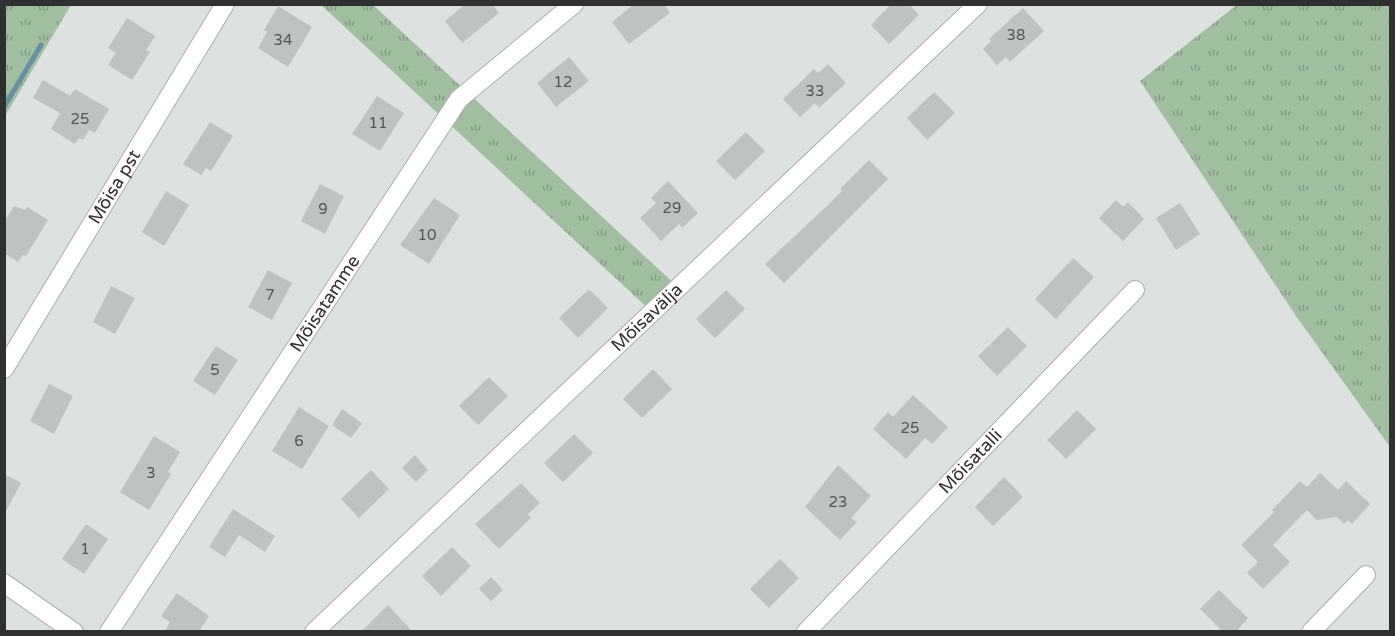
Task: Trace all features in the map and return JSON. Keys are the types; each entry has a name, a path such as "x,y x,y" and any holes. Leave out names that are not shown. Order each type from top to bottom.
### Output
{"street":[{"name":"Mõisa pst","path":"4,369 225,4"},
{"name":"Mõisatamme","path":"109,632 459,99 574,4"},
{"name":"Mõisavälja","path":"314,632 978,4"},
{"name":"Mõisatalli","path":"806,632 1135,290"},
{"path":"1311,632 1366,574"},
{"path":"4,583 74,632"}],"green space":[{"path":"1238,4 1390,5 1390,447 1296,316 1140,81"},
{"path":"4,5 71,5 5,116"},
{"path":"321,5 373,5 678,287 652,312"}],"building":[{"path":"465,4 492,4 499,13 462,43 445,21"},
{"path":"634,4 664,4 670,13 629,44 612,22"},
{"path":"891,4 909,4 919,15 889,44 871,25"},
{"path":"278,6 312,27 288,67 258,48 267,32 264,30"},
{"path":"1023,8 1044,31 1010,62 1006,57 997,65 983,49 991,41 989,39"},
{"path":"127,18 155,36 146,50 150,52 132,80 108,65 116,53 108,48"},
{"path":"569,57 589,81 556,107 537,83"},
{"path":"828,64 846,83 819,108 815,103 800,117 783,99 814,69 818,73"},
{"path":"43,80 70,96 75,89 109,109 95,133 89,130 83,140 79,138 75,144 51,129 60,113 33,98"},
{"path":"934,92 955,113 927,140 907,118"},
{"path":"377,96 404,113 380,151 352,134"},
{"path":"210,122 233,136 211,171 206,168 201,175 183,164"},
{"path":"746,132 765,151 735,180 716,161"},
{"path":"869,160 888,179 784,283 765,264 842,191 840,189"},
{"path":"668,181 698,213 682,228 679,224 661,241 640,218 656,203 651,198"},
{"path":"320,184 344,196 325,234 301,221"},
{"path":"166,191 189,205 164,246 142,232"},
{"path":"434,198 460,215 429,264 400,245"},
{"path":"1116,200 1123,207 1128,202 1144,219 1123,241 1099,218"},
{"path":"1180,203 1200,234 1176,250 1156,218"},
{"path":"14,206 25,210 27,207 48,220 26,256 23,255 18,262 4,253 4,222"},
{"path":"1073,258 1094,277 1056,319 1035,299"},
{"path":"268,270 292,283 272,320 248,307"},
{"path":"111,286 135,298 115,334 93,322"},
{"path":"589,289 608,308 578,338 559,318"},
{"path":"726,290 745,309 715,338 696,319"},
{"path":"1008,327 1027,346 997,376 978,356"},
{"path":"216,346 238,360 215,395 193,381"},
{"path":"653,369 672,389 642,418 623,399"},
{"path":"489,377 508,396 478,425 459,406"},
{"path":"49,384 73,396 54,434 30,421"},
{"path":"913,395 948,427 932,444 925,438 906,459 873,429 888,412 893,417"},
{"path":"299,407 329,426 302,469 272,451"},
{"path":"342,409 362,423 351,438 332,425"},
{"path":"1077,410 1096,429 1066,459 1047,440"},
{"path":"574,434 593,453 563,482 544,463"},
{"path":"154,436 180,452 168,472 171,474 149,510 120,492"},
{"path":"415,455 428,470 416,482 402,468"},
{"path":"838,465 871,496 851,518 857,522 840,540 805,507"},
{"path":"371,470 389,489 359,518 341,499"},
{"path":"1320,473 1338,490 1346,481 1370,504 1352,524 1348,520 1344,524 1337,517 1317,520 1307,510 1273,545 1290,562 1263,589 1247,573 1258,562 1241,545 1274,512 1272,510 1300,481 1307,487"},
{"path":"4,474 21,483 4,515"},
{"path":"1004,477 1023,497 993,526 975,507"},
{"path":"521,483 540,503 528,514 531,518 499,549 475,524"},
{"path":"233,509 275,536 265,552 239,535 225,557 209,547"},
{"path":"86,524 108,539 84,574 62,559"},
{"path":"452,547 471,566 441,596 422,576"},
{"path":"780,559 799,578 769,608 750,589"},
{"path":"491,577 503,590 491,601 479,589"},
{"path":"1219,590 1248,618 1236,632 1223,632 1200,609"},
{"path":"177,593 209,616 199,632 164,632 170,622 161,616"},
{"path":"388,605 413,632 361,632"}],"waterway":[{"path":"4,107 41,45"}]}
